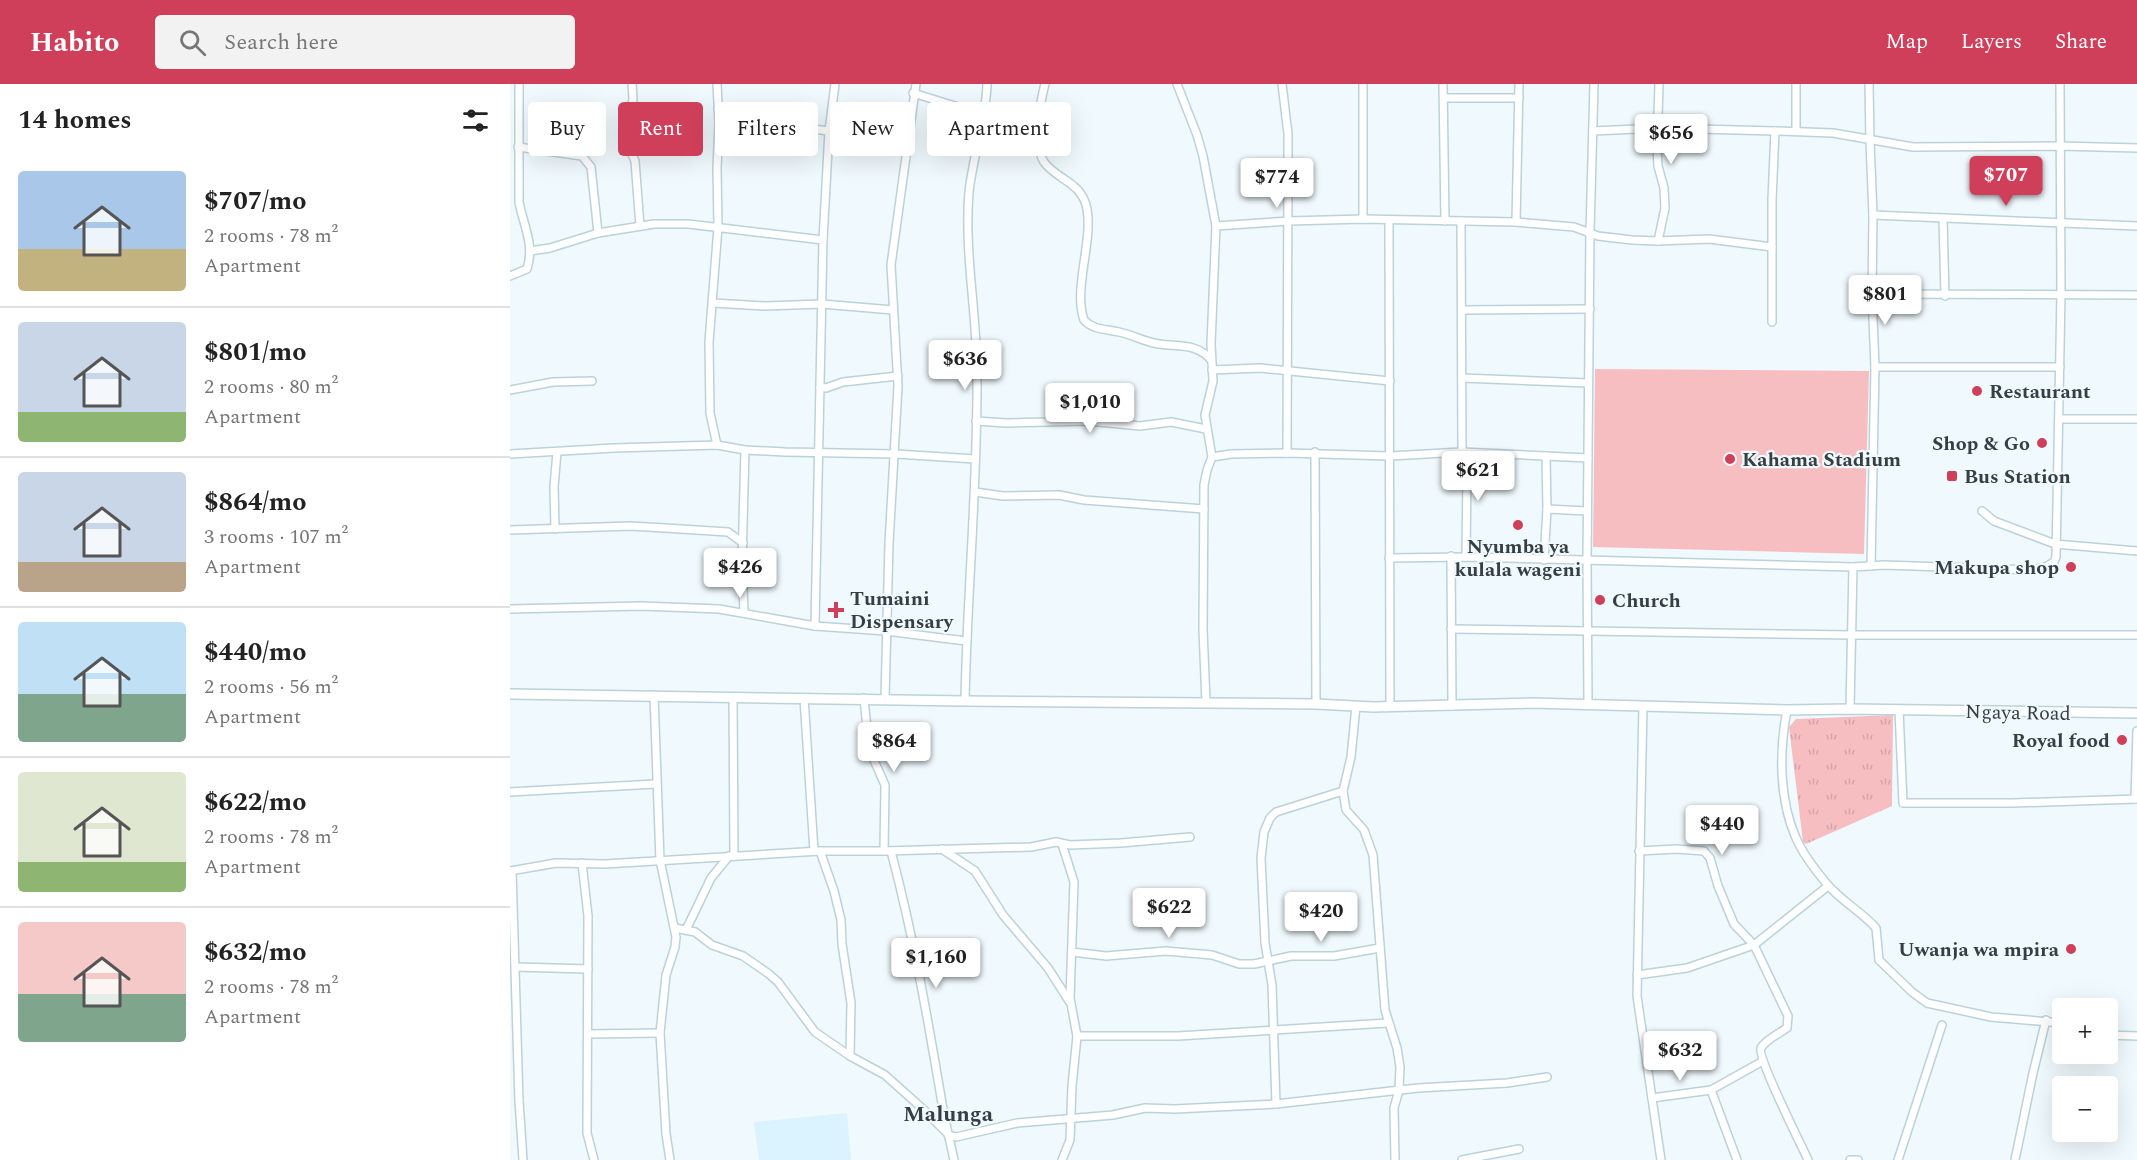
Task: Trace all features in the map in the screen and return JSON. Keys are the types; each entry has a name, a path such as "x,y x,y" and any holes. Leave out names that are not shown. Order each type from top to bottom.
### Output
{"street":[{"path":"632,84 633,99 624,138 634,162 640,226"},
{"path":"717,84 718,102"},
{"path":"815,626 823,240 829,131 835,84"},
{"path":"885,699 898,376 891,254 916,84"},
{"path":"985,102 987,84"},
{"path":"1045,84 1039,117 1041,154 1046,164 1079,190 1087,210 1081,307 1084,320 1094,327 1121,332 1152,342 1196,348 1211,360"},
{"path":"1177,84 1203,156 1216,226 1212,386 1205,415 1212,458 1204,485 1203,630 1206,702"},
{"path":"1282,84 1288,134 1287,453"},
{"path":"1363,84 1363,219"},
{"path":"1443,84 1445,221"},
{"path":"1516,222 1519,84"},
{"path":"1588,704 1588,383 1594,84"},
{"path":"1658,241 1665,208 1664,188 1658,166 1659,84"},
{"path":"1796,84 1796,131"},
{"path":"1869,84 1874,215 1872,294 1875,367 1871,566"},
{"path":"1389,558 1451,556 2032,570 2054,562 2060,419 2060,84"},
{"path":"510,90 519,87 520,207 525,220 530,251 527,269 510,276"},
{"path":"914,93 943,102"},
{"path":"1443,98 1519,98"},
{"path":"1593,131 1659,128 1796,131 1833,133 1913,147 2137,148"},
{"path":"818,130 829,131"},
{"path":"1772,322 1772,167 1775,131"},
{"path":"518,147 582,156 588,161 591,167 598,233"},
{"path":"717,445 710,413 709,342 718,227 718,156"},
{"path":"965,701 978,372 969,261 969,191 976,156"},
{"path":"510,207 520,207"},
{"path":"1874,215 2137,226"},
{"path":"1943,218 1945,296"},
{"path":"1216,226 1363,219 1516,222 1574,227 1598,236 1658,241 1709,239 1772,248"},
{"path":"1389,221 1390,707"},
{"path":"1461,221 1462,452 1467,472 1466,557"},
{"path":"530,251 550,248 598,233 640,226 688,224 789,238 823,240"},
{"path":"1872,294 2137,295"},
{"path":"713,303 765,306 822,304 893,310"},
{"path":"1463,310 1590,309"},
{"path":"1875,367 2060,367"},
{"path":"1212,370 1260,368 1390,381"},
{"path":"820,387 826,388 843,382 898,376"},
{"path":"1462,378 1588,383"},
{"path":"510,390 553,382 592,381"},
{"path":"2060,419 2137,419"},
{"path":"976,421 1052,423 1088,421 1140,426 1171,422 1206,429"},
{"path":"510,454 717,445 745,450 896,454 975,459"},
{"path":"744,612 745,450"},
{"path":"555,530 554,487 557,452"},
{"path":"1212,458 1231,454 1315,452 1390,456 1462,452 1588,458"},
{"path":"1315,452 1316,704"},
{"path":"1544,560 1547,509 1546,456"},
{"path":"975,492 1003,496 1059,495 1084,500 1204,509"},
{"path":"1547,509 1587,511"},
{"path":"1982,511 1994,521 2055,544 2137,551"},
{"path":"510,530 630,526 728,532 743,543"},
{"path":"1451,556 1452,706"},
{"path":"1850,709 1853,567"},
{"path":"510,609 691,607 744,612 815,626 886,631 966,641"},
{"path":"1451,629 1852,635 2137,635"},
{"name":"Ngaya Road","path":"510,694 1206,702 1390,707 1532,703 1786,710 2137,713"},
{"path":"654,695 660,860 675,928 675,947 666,975 660,1033 666,1134 670,1160"},
{"path":"686,930 711,878 732,856 733,697"},
{"path":"804,698 817,851 834,891 841,920 842,945 852,1003 850,1056"},
{"path":"864,699 869,749 885,786 888,851 926,1003 954,1160"},
{"path":"1356,706 1351,757 1343,791 1346,810 1364,830 1373,855 1388,1023 1399,1057 1399,1090 1394,1108 1395,1160"},
{"path":"1643,706 1637,996 1662,1160"},
{"path":"1786,710 1781,769 1788,812 1796,838 1828,886 1874,925 1879,960 1912,992 1927,1003 1991,1017 2052,1021"},
{"path":"1899,710 1903,803 2013,804 2136,799 2137,731"},
{"path":"510,792 656,784"},
{"path":"1276,1104 1272,985 1267,962 1261,883 1262,839 1266,825 1273,815 1288,807 1343,791"},
{"path":"523,1160 511,871 556,863 605,864 817,851 1031,847 1056,842 1062,844 1135,842 1190,837"},
{"path":"1062,844 1074,882 1070,1003 1077,1036 1070,1140 1062,1160"},
{"path":"942,849 975,871 1003,915 1048,968 1070,1003"},
{"path":"1639,851 1676,849 1704,851 1710,858 1718,886 1734,924 1754,945 1788,1016 1787,1028 1762,1046 1760,1054 1808,1160"},
{"path":"582,863 588,916 586,1133 594,1160"},
{"path":"1637,975 1687,968 1754,945 1828,886"},
{"path":"675,928 695,932 716,946 743,956 769,974 778,982 815,1032 850,1056 885,1075 949,1135 962,1136 1017,1123 1113,1115 1145,1108 1175,1109 1276,1104 1399,1090 1507,1083 1547,1077"},
{"path":"1072,952 1106,956 1166,951 1212,955 1239,964 1267,962 1291,956 1344,955 1380,948"},
{"path":"516,967 588,969"},
{"path":"2015,1160 2046,1020"},
{"path":"1077,1036 1178,1036 1388,1023"},
{"path":"1898,1160 1942,1025"},
{"path":"588,1034 660,1033"},
{"path":"2118,1035 2137,1036"},
{"path":"1652,1098 1711,1090 1763,1061"},
{"path":"1711,1090 1737,1160"},
{"path":"1462,1160 1519,1149"},
{"path":"1850,1160 1858,1160"}],"shaded area":[{"path":"847,1113 851,1160 759,1160 754,1122"}],"green space":[{"name":"Kahama Stadium","path":"1595,369 1869,371 1864,554 1593,547"},
{"path":"1893,715 1892,806 1806,844 1803,842 1789,727 1796,719"}],"place":[{"name":"Restaurant","path":"1977,391"},
{"name":"Shop & Go","path":"2042,443"},
{"name":"Kahama Stadium","path":"1730,459"},
{"name":"Bus Station","path":"1952,476"},
{"name":"Nyumba ya kulala wageni","path":"1518,525"},
{"name":"Makupa shop","path":"2071,567"},
{"name":"Church","path":"1600,600"},
{"name":"Tumaini Dispensary","path":"836,610"},
{"name":"Royal food","path":"2122,740"},
{"name":"Uwanja wa mpira","path":"2071,949"}],"district":[{"name":"Malunga","path":"948,1113"}]}
